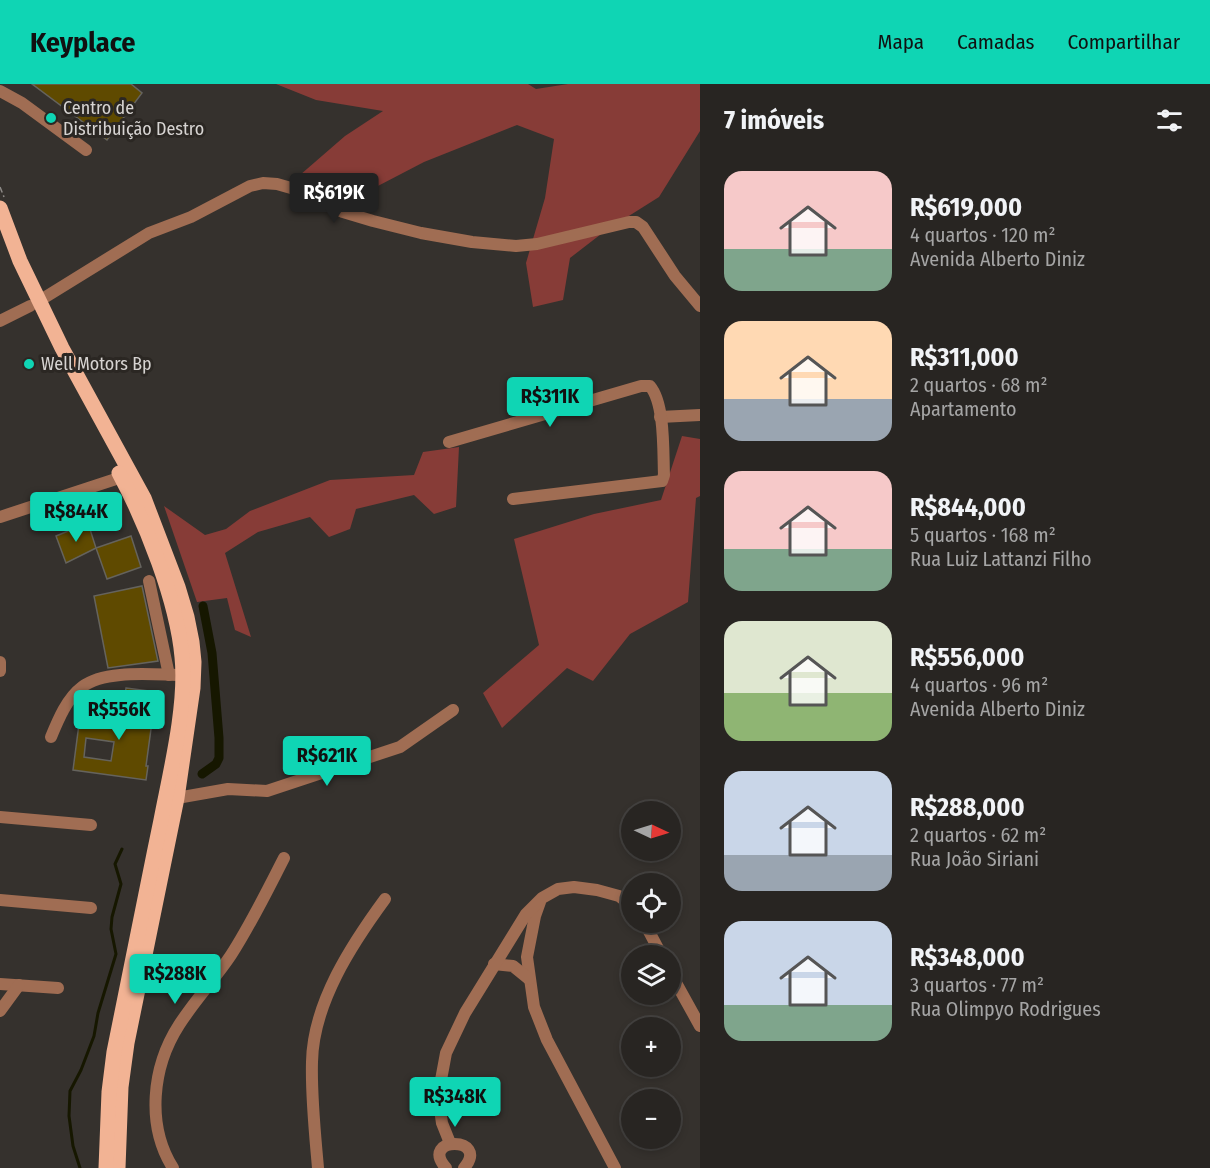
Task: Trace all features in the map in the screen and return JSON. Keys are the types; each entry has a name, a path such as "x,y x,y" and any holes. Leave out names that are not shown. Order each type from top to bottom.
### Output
{"main road":[{"path":"0,208 35,304 62,348 144,498 162,542 187,617 194,662 193,688 177,798 124,1065 118,1132 118,1168"},
{"path":"0,231 142,521 174,614 182,650 175,675 179,719 167,791 114,1052 109,1092 106,1168"}],"street":[{"path":"0,92 22,103 86,150"},
{"path":"0,321 35,304 149,233 191,217 250,186 263,183 277,183 343,212 373,221 472,242 516,246 537,244 629,222 640,224 675,276 700,306"},
{"path":"449,442 641,386 650,386 656,395 660,417 664,475 662,481 513,499"},
{"path":"660,417 700,415"},
{"path":"0,517 122,477"},
{"path":"51,737 58,719 81,688 93,681 109,677 175,675 149,581"},
{"path":"0,662 0,670"},
{"path":"177,798 228,789 267,791 400,747 453,710"},
{"path":"0,817 91,825"},
{"path":"173,1168 163,1152 155,1113 157,1090 167,1049 178,1026 246,931 284,858"},
{"path":"450,1143 442,1123 438,1096 446,1053 494,964 526,914 542,898 558,889 574,887 597,890 621,898"},
{"path":"542,898 535,916 527,957 534,1007 547,1040 615,1168"},
{"path":"318,1168 312,1060 320,1018 337,974 350,950 385,899"},
{"path":"0,900 92,908"},
{"path":"494,964 513,966 529,979"},
{"path":"0,984 58,988"},
{"path":"0,1011 19,985"},
{"path":"681,992 700,1026"},
{"path":"446,1168 441,1162 441,1153 450,1143 459,1143 466,1148 469,1157 464,1168"}],"shaded area":[{"path":"276,84 528,84 536,89 568,84 700,84 700,131 659,197 605,231 570,258 563,300 533,307 526,263 545,198 554,139 517,125 424,162 351,200 295,192 300,175 345,136 383,111 316,100"},
{"path":"682,436 700,439 700,496 696,498 688,602 630,634 593,681 567,668 502,728 483,693 539,645 514,539 594,514 661,500"},
{"path":"459,447 456,507 434,514 414,495 356,509 350,529 329,537 310,517 258,532 225,553 251,637 235,630 227,598 197,602 164,506 205,535 226,529 250,511 330,480 414,475 423,452"}],"building":[{"path":"32,84 131,84 142,93 107,140"},
{"path":"88,523 96,548 66,563 56,536"},
{"path":"131,536 141,567 107,579 96,548"},
{"path":"142,586 158,661 108,668 94,596"},
{"path":"126,688 156,692 146,780 73,770 79,724 120,729","holes":["86,738 114,742 111,761 84,757"]}],"waterway":[{"path":"202,774 216,764 219,758 212,653 203,606"},
{"path":"80,1168 73,1146 69,1116 70,1091 94,1036 98,1013 116,954 111,929 121,884 115,864 122,849"}],"place":[{"name":"Centro de Distribuição Destro","path":"51,118"},
{"name":"Well Motors Bp","path":"29,364"}]}
